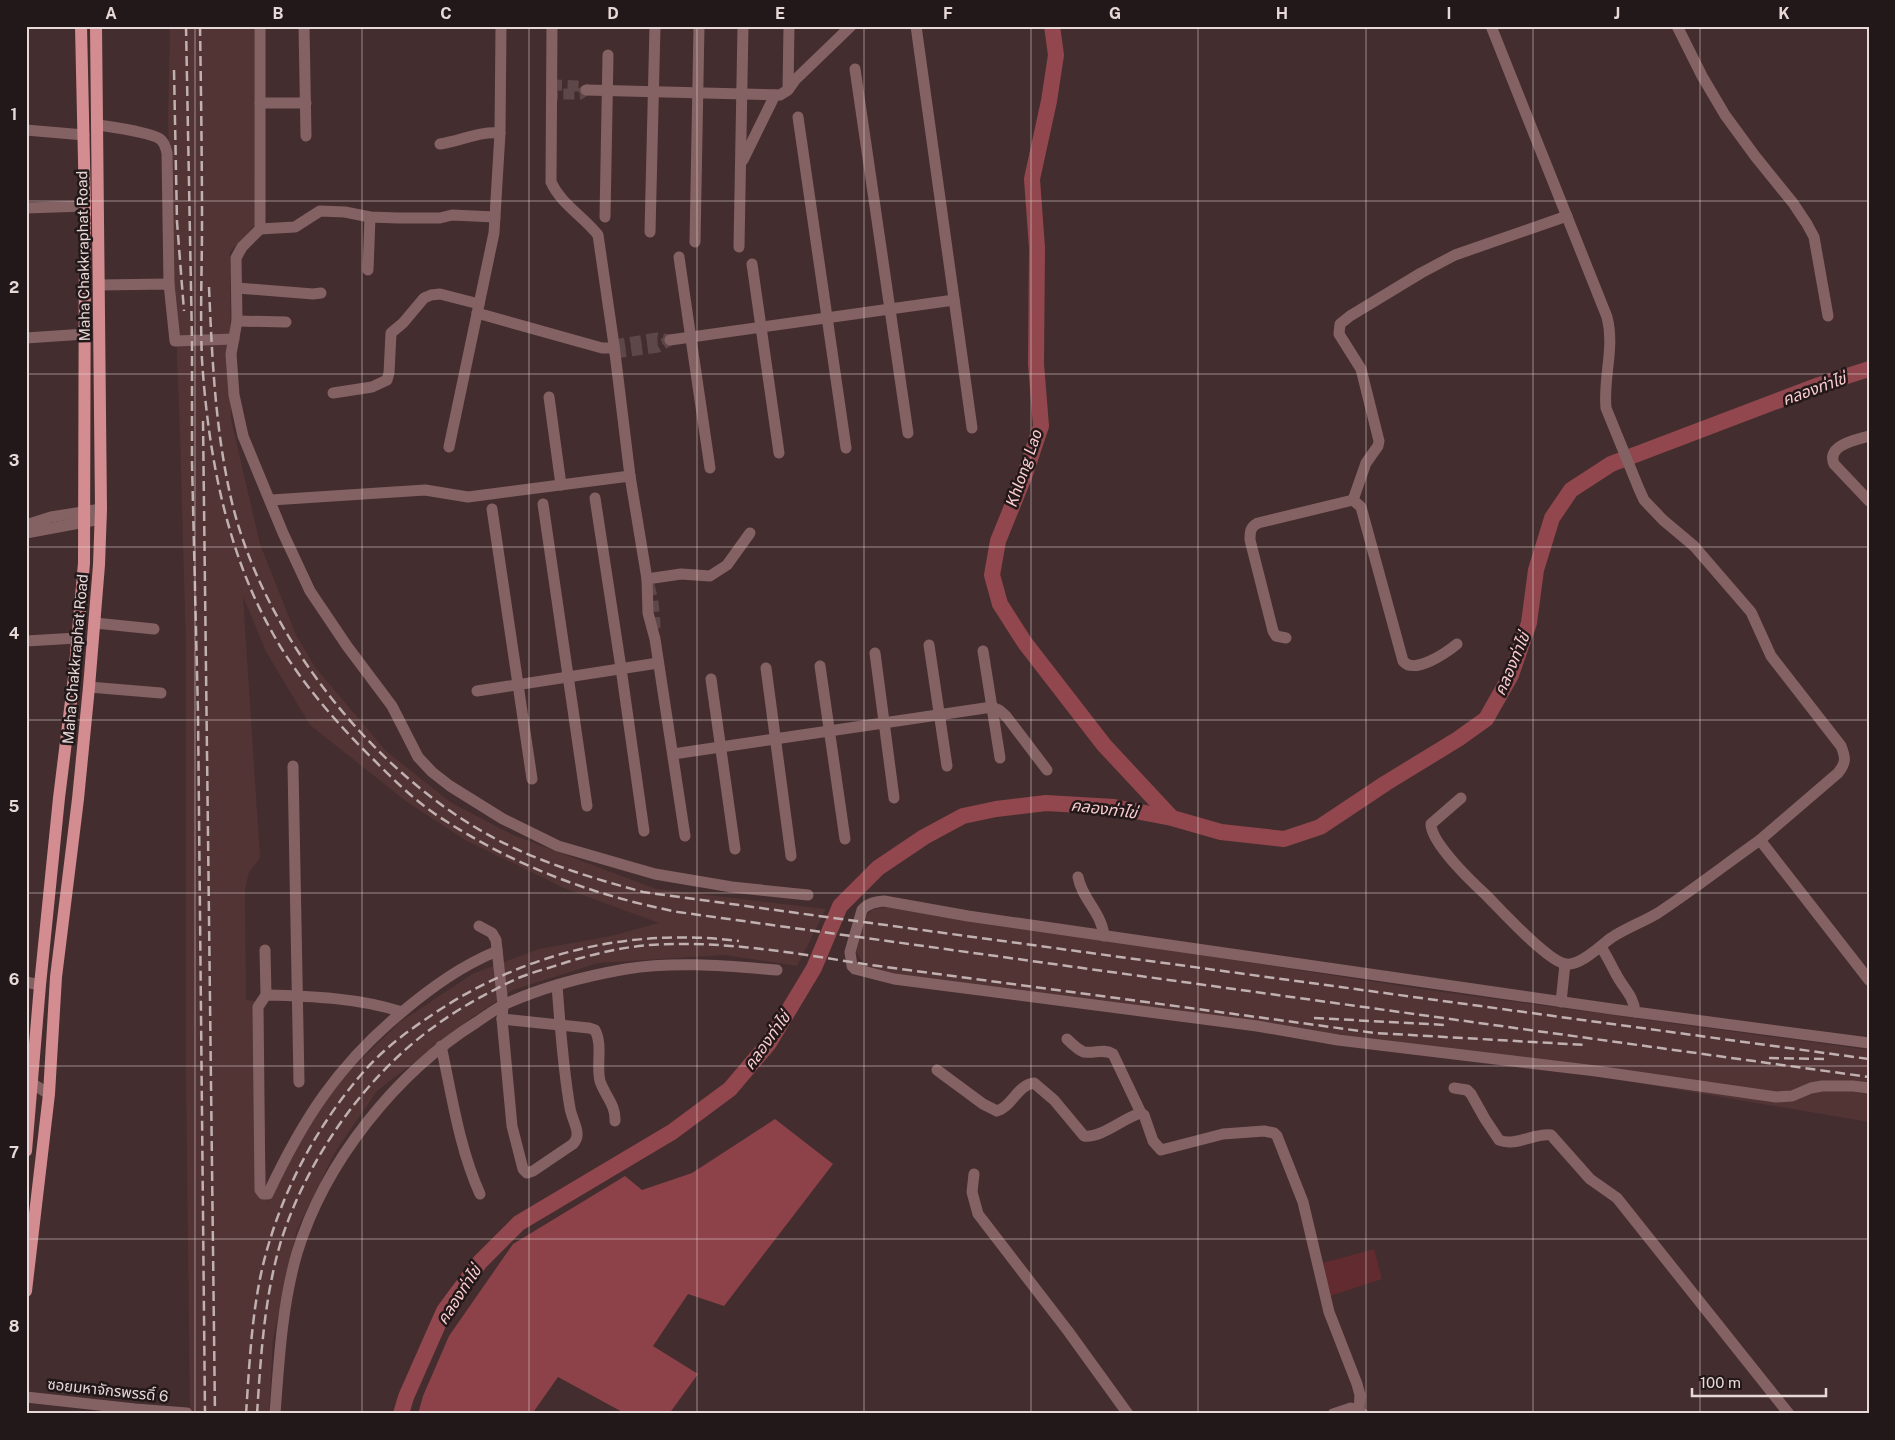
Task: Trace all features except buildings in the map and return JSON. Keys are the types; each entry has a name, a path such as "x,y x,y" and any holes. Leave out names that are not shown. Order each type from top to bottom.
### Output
{"main road":[{"name":"Maha Chakkraphat Road","path":"26,1151 30,1050 40,985 84,563 85,206 81,26"},
{"name":"Maha Chakkraphat Road","path":"26,1291 49,1094 56,978 90,688 95,623 101,514 96,26"}],"street":[{"path":"260,26 260,229"},
{"path":"304,26 306,136"},
{"path":"449,447 494,233 500,133 501,26"},
{"path":"552,26 551,182 561,198 598,235 630,476 646,579 648,613 655,639 685,836"},
{"path":"650,232 655,26"},
{"path":"695,242 699,26"},
{"path":"739,247 743,26"},
{"path":"788,90 789,26"},
{"path":"586,90 780,95 788,90 795,80 852,26"},
{"path":"916,26 972,428"},
{"path":"1461,798 1431,824 1431,828 1440,843 1467,876 1518,928 1552,958 1565,964 1575,963 1612,938 1658,912 1760,840 1838,773 1844,764 1845,756 1841,746 1771,656 1751,612 1694,546 1653,510 1639,489 1606,408 1605,394 1610,349 1610,329 1491,26"},
{"path":"1677,26 1702,76 1725,115 1793,203 1814,237 1828,316"},
{"path":"605,217 608,55"},
{"path":"855,70 908,433"},
{"path":"741,164 775,95"},
{"path":"260,103 306,103"},
{"path":"798,117 846,448"},
{"path":"98,125 129,130 159,138 168,153 169,284 175,341 234,339"},
{"path":"26,130 84,135"},
{"path":"440,144 456,142 486,132 500,133"},
{"path":"26,208 85,206"},
{"path":"495,217 452,215 440,218 370,217 345,212 320,211 295,226 260,229 242,247 236,258 237,321 231,354 234,395 243,436 283,533 310,591 347,646 392,706 418,757 432,772 450,786 503,819 558,846 575,852 655,874 740,888 808,895"},
{"path":"1353,500 1366,463 1378,446 1379,441 1361,370 1339,334 1340,324 1421,272 1455,255 1567,216"},
{"path":"368,270 370,217"},
{"path":"679,257 710,468"},
{"path":"752,264 779,453"},
{"path":"99,285 169,284"},
{"path":"237,288 321,293"},
{"path":"333,393 372,387 387,380 391,333 424,298 431,294 440,294 478,309 602,348 614,348"},
{"path":"670,340 954,300"},
{"path":"237,321 286,322"},
{"path":"26,338 85,334"},
{"path":"548,397 561,485"},
{"path":"1869,436 1839,447 1832,453 1831,458 1834,464 1869,501"},
{"path":"271,500 425,490 468,497 630,476"},
{"path":"595,498 644,831"},
{"path":"1286,638 1276,636 1273,631 1250,540 1250,531 1258,523 1353,500"},
{"path":"1353,500 1361,507 1402,660 1406,665 1418,665 1448,651 1457,644"},
{"path":"543,504 586,806"},
{"path":"492,510 532,779"},
{"path":"26,533 101,514"},
{"path":"26,525 52,517 85,517"},
{"path":"646,579 680,574 710,576 727,565 750,533"},
{"path":"95,623 154,629"},
{"path":"26,641 77,638"},
{"path":"929,645 947,766"},
{"path":"983,651 1000,758"},
{"path":"875,653 894,798"},
{"path":"477,691 658,663"},
{"path":"820,666 845,839"},
{"path":"766,668 791,856"},
{"path":"711,680 735,849"},
{"path":"90,688 161,693"},
{"path":"673,754 992,707 1006,716 1046,770"},
{"path":"293,766 299,1082"},
{"path":"1760,840 1869,980"},
{"path":"1078,877 1082,892 1102,922 1104,936"},
{"path":"1869,1043 1561,1002 968,916 884,901 866,905 862,910 852,941 850,960 855,969 894,979 1257,1026 1338,1040 1596,1071 1767,1096 1792,1096 1811,1088 1822,1086 1869,1088"},
{"path":"479,926 492,933 496,940 512,1126 523,1169 527,1173 533,1171 573,1144 578,1136 570,1110 556,986"},
{"path":"1600,947 1632,997 1635,1003 1635,1012"},
{"path":"265,950 266,995 258,1007 260,1190 265,1195 268,1194 303,1124 334,1079 364,1046 402,1012 446,977 473,961 497,951"},
{"path":"275,1414 281,1339 290,1284 300,1245 316,1203 347,1149 363,1126 395,1090 441,1046 503,1005 556,986 618,970 696,964 777,970"},
{"path":"1561,1002 1565,964"},
{"path":"26,982 40,985"},
{"path":"266,995 298,996 375,1004 402,1012"},
{"path":"502,1020 595,1030 598,1041 600,1080 615,1110 615,1121"},
{"path":"1067,1039 1085,1052 1101,1050 1114,1054 1141,1114 1144,1115 1153,1141 1161,1150 1223,1134 1264,1131 1274,1133 1277,1136 1303,1202 1329,1312 1360,1395 1361,1412 1351,1408 1333,1414"},
{"path":"441,1046 470,1173 480,1194"},
{"path":"937,1070 983,1104 997,1111 1003,1109 1025,1086 1034,1083 1054,1100 1084,1136 1096,1135 1129,1117 1141,1114"},
{"path":"30,1084 49,1094"},
{"path":"1454,1088 1467,1090 1471,1094 1484,1119 1499,1140 1510,1142 1551,1134 1590,1179 1617,1198 1788,1414"},
{"path":"974,1174 972,1192 978,1214 1068,1331 1128,1414"},
{"name":"ซอยมหาจักรพรรดิ์ 6","path":"26,1397 135,1412 187,1413"}],"shaded area":[{"path":"170,26 254,26 255,225 230,252 231,419 260,544 296,635 315,667 386,751 450,802 513,835 656,889 826,909 797,966 725,955 598,963 513,990 470,1019 377,1091 335,1152 297,1230 273,1339 269,1414 190,1414 186,1078 186,646 168,120","holes":["243,596 266,652 310,725 407,802 467,841 564,888 659,923 611,936 539,949 474,973 400,1022 339,1081 295,1150 268,1202 255,1001 246,1000 245,889 249,872 260,858"]},
{"path":"889,907 1421,989 1869,1050 1869,1122 1397,1042 868,970 856,952 866,916 873,909"},
{"path":"775,1119 833,1164 724,1306 688,1294 653,1346 698,1374 669,1414 626,1414 558,1377 532,1414 418,1414 423,1396 449,1336 513,1244 625,1176 642,1190 692,1173"},
{"path":"1374,1249 1382,1279 1330,1296 1323,1263"}],"waterway":[{"name":"Khlong Lao","path":"1052,26 1056,55 1049,101 1032,179 1037,248 1036,364 1041,426 1024,477 998,541 992,575 1000,604 1025,643 1104,745 1172,818"},
{"name":"คลองท่าไข่","path":"401,1414 406,1397 444,1311 480,1262 519,1223 672,1132 730,1089 769,1043 814,968 840,906 878,868 924,837 963,816 996,809 1046,803 1114,807 1172,818 1221,832 1284,839 1320,827 1486,719 1511,675 1529,623 1536,570 1552,518 1571,490 1611,464 1819,385 1869,369"}],"tunnel":[{"path":"551,85 582,86 586,90 580,94 551,94"},
{"path":"614,345 657,338 670,340"},
{"path":"615,353 658,347 670,340"},
{"path":"649,585 654,609 655,633"}],"railway":[{"path":"186,26 192,341 192,463 198,713 205,1414"},
{"path":"200,26 202,360 209,430 222,500 231,535 256,601 293,666 332,716 360,746 404,790 438,816 494,849 553,876 614,897 678,912 1869,1077"},
{"path":"174,70 177,222 184,311"},
{"path":"209,287 215,391 221,443 230,494 245,545 267,596 294,646 327,693 364,736 405,776 449,810 512,847 567,869 643,892 1869,1059"},
{"path":"203,421 215,1414"},
{"path":"246,1414 255,1306 263,1264 277,1219 296,1173 321,1129 350,1088 380,1055 410,1030 462,996 498,977 536,962 575,950 615,942 656,938 739,941"},
{"path":"257,1414 267,1305 281,1241 292,1210 306,1180 342,1122 362,1094 385,1069 409,1046 444,1019 516,979 577,959 619,949 650,945 704,944 758,948 1375,1033 1586,1045"},
{"path":"1314,1018 1446,1025"},
{"path":"1769,1058 1827,1059"}]}
